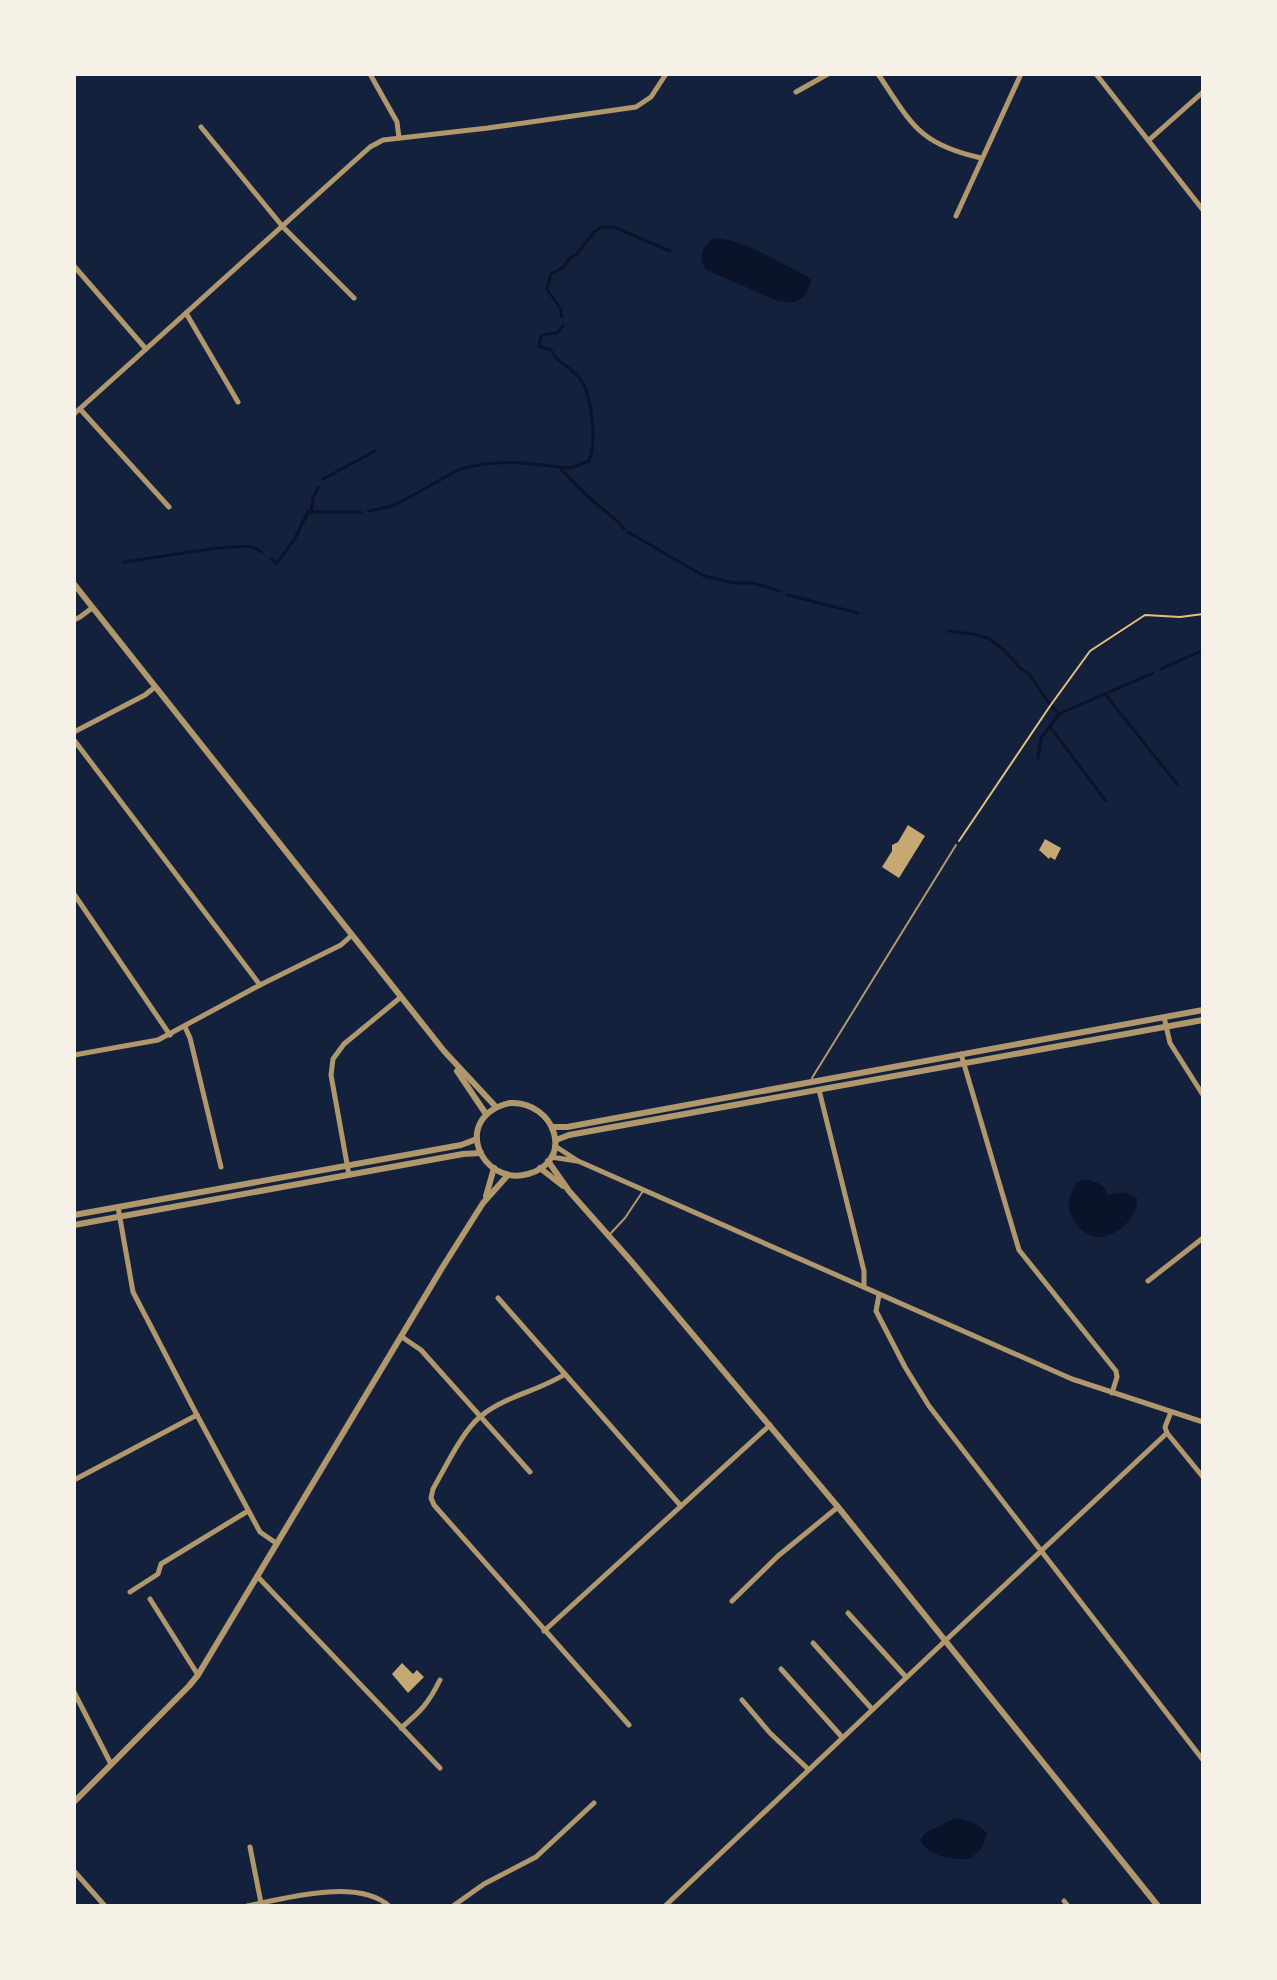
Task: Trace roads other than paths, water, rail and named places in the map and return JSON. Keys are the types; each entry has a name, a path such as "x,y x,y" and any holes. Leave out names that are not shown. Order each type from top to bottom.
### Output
{"street":[{"path":"370,74 397,122 399,138"},
{"path":"74,414 370,147 383,140 636,107 651,97 666,74"},
{"path":"796,92 828,74"},
{"path":"878,74 915,128 928,139 959,153 981,158"},
{"path":"956,216 1021,74"},
{"path":"1096,74 1203,210"},
{"path":"1149,140 1203,92"},
{"path":"201,127 283,227 354,298"},
{"path":"74,266 146,349"},
{"path":"186,313 238,402"},
{"path":"80,409 169,507"},
{"path":"74,584 444,1051 496,1107"},
{"path":"74,620 92,608"},
{"path":"74,732 155,687"},
{"path":"74,740 260,985"},
{"path":"74,894 170,1035"},
{"path":"74,1055 158,1040 170,1035 341,945 352,935"},
{"path":"349,1175 331,1075 333,1059 344,1044 401,997"},
{"path":"552,1127 567,1127 812,1078 1203,1010"},
{"path":"1164,1017 1170,1043 1203,1095"},
{"path":"1203,1020 569,1135 556,1143 549,1159 540,1168 522,1175 508,1175 494,1168 481,1153 477,1139 478,1127 486,1114 496,1107 511,1103 529,1105 541,1113 552,1127 556,1143 578,1161 1072,1379 1203,1422"},
{"path":"185,1027 221,1167"},
{"path":"444,1051 486,1114"},
{"path":"961,1054 1019,1250 1116,1371 1112,1393"},
{"path":"819,1090 864,1271 864,1288"},
{"path":"74,1215 461,1145 477,1139"},
{"path":"217,1151 227,1148"},
{"path":"74,1225 481,1153"},
{"path":"549,1159 578,1161"},
{"path":"549,1159 569,1191 838,1507 1158,1906"},
{"path":"483,1203 494,1168"},
{"path":"540,1168 569,1191"},
{"path":"74,1802 198,1675 483,1203 508,1175"},
{"path":"118,1207 133,1292 248,1511 260,1532 276,1543"},
{"path":"1148,1281 1203,1238"},
{"path":"879,1295 876,1311 929,1406 1203,1760"},
{"path":"498,1298 681,1506"},
{"path":"402,1337 421,1350 530,1472"},
{"path":"565,1374 480,1416 433,1489 431,1498 629,1725"},
{"path":"1171,1412 1165,1427 1167,1433 1203,1477"},
{"path":"74,1480 197,1415"},
{"path":"544,1631 770,1425"},
{"path":"665,1906 1167,1433"},
{"path":"732,1601 778,1556 838,1507"},
{"path":"130,1592 158,1574 161,1564 248,1511"},
{"path":"257,1576 440,1768"},
{"path":"150,1599 198,1675"},
{"path":"848,1613 906,1677"},
{"path":"813,1643 872,1709"},
{"path":"781,1669 842,1737"},
{"path":"401,1728 424,1709 440,1680"},
{"path":"74,1692 111,1764"},
{"path":"742,1700 770,1733 808,1769"},
{"path":"453,1906 484,1884 536,1857 594,1803"},
{"path":"250,1847 261,1903"},
{"path":"74,1871 105,1906"},
{"path":"247,1906 308,1894 358,1891 372,1894 389,1906"},
{"path":"1144,1906 1153,1899"}],"lane":[{"path":"803,1093 956,845"},
{"path":"608,1236 644,1190"}],"water":[{"path":"713,238 736,242 805,275 811,280 807,292 801,299 785,302 706,270 702,252"},
{"path":"1083,1179 1102,1186 1108,1196 1122,1193 1137,1198 1135,1212 1114,1233 1094,1236 1082,1230 1073,1220 1069,1201 1076,1183"},
{"path":"955,1818 972,1822 987,1833 982,1848 970,1859 935,1854 920,1840 925,1833"}],"waterway":[{"path":"562,317 560,308 547,289 551,274 577,254 601,227 614,227 670,251"},
{"path":"369,511 393,506 460,469 514,462 568,468 589,461 593,442 592,417 583,383 551,350 539,346 541,336 558,332 563,326"},
{"path":"323,479 375,451"},
{"path":"560,468 624,529"},
{"path":"311,513 318,487"},
{"path":"271,559 277,563 294,540 308,512 361,512"},
{"path":"628,532 704,576 734,583 754,583 780,591"},
{"path":"124,562 217,548 250,546 262,552"},
{"path":"788,595 858,613"},
{"path":"949,631 990,639 1029,674 1059,714"},
{"path":"1161,669 1203,650"},
{"path":"1038,758 1041,738 1059,714 1153,673"},
{"path":"1105,694 1177,784"},
{"path":"1050,727 1106,801"}]}
